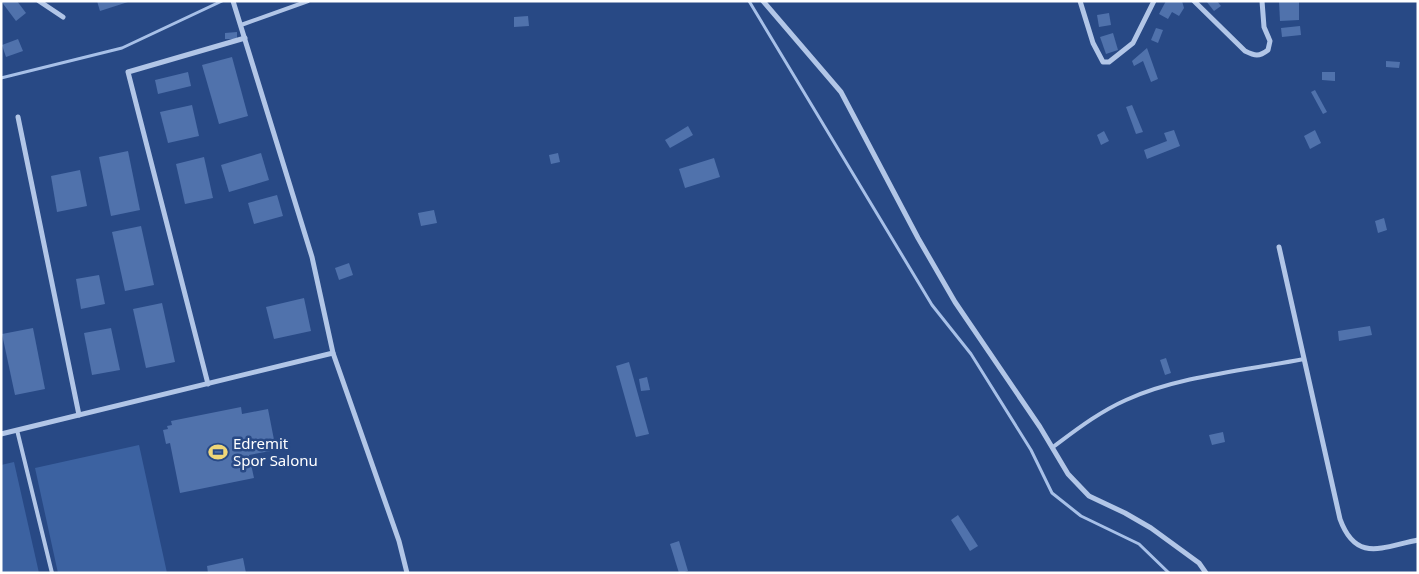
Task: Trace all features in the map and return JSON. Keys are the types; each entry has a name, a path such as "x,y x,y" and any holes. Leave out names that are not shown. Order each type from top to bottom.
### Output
{"street":[{"path":"39,1 63,17"},
{"path":"233,1 312,257 333,353 399,541 407,573"},
{"path":"764,1 841,92 955,302 1053,447 1068,474 1088,496 1125,513 1151,528 1199,563 1206,573"},
{"path":"1080,1 1093,43 1103,62 1110,62 1132,43 1154,1"},
{"path":"1194,1 1245,50 1254,56 1262,55 1268,50 1270,42 1264,27 1262,1"},
{"path":"208,384 128,72 245,38"},
{"path":"18,117 79,415"},
{"path":"1279,246 1340,519 1346,536 1356,545 1374,549 1418,540"},
{"path":"1,434 333,353"}],"lane":[{"path":"241,25 308,1"},
{"path":"1053,447 1111,407 1147,391 1178,383 1304,359"},
{"path":"17,430 52,573"}],"shaded area":[{"path":"139,445 167,573 58,573 35,468"},
{"path":"14,462 39,573 1,573 1,465"}],"building":[{"path":"1,1 17,1 26,13 16,21"},
{"path":"97,1 128,1 128,2 100,11"},
{"path":"1166,1 1182,1 1184,8 1179,16 1172,12 1168,19 1159,14"},
{"path":"1206,1 1217,1 1221,6 1214,11"},
{"path":"1279,1 1299,1 1299,20 1280,21"},
{"path":"1109,13 1111,25 1099,27 1097,15"},
{"path":"528,16 529,26 514,27 514,17"},
{"path":"1300,26 1301,35 1282,37 1281,28"},
{"path":"1156,28 1163,30 1158,43 1151,40"},
{"path":"237,32 237,39 225,39 225,33"},
{"path":"1113,33 1118,50 1106,54 1100,37"},
{"path":"18,39 23,51 6,57 2,45"},
{"path":"1147,48 1158,79 1151,82 1143,61 1134,66 1132,61"},
{"path":"232,57 248,116 219,124 202,65"},
{"path":"1386,61 1400,62 1399,68 1386,67"},
{"path":"188,72 191,86 158,94 155,80"},
{"path":"1322,72 1335,72 1335,81 1322,80"},
{"path":"1315,90 1327,112 1323,114 1311,92"},
{"path":"192,105 199,136 168,143 160,112"},
{"path":"1132,105 1143,132 1136,134 1126,107"},
{"path":"688,126 693,135 670,148 665,140"},
{"path":"1174,130 1180,146 1147,159 1144,150 1167,141 1164,133"},
{"path":"1315,130 1321,143 1310,149 1304,136"},
{"path":"1104,131 1109,141 1101,145 1097,135"},
{"path":"128,151 140,210 111,216 99,157"},
{"path":"261,153 269,180 229,192 221,165"},
{"path":"558,153 560,162 551,164 549,155"},
{"path":"204,157 213,198 185,204 176,164"},
{"path":"714,158 720,177 685,188 679,169"},
{"path":"80,170 87,206 57,212 51,176"},
{"path":"277,195 283,216 254,224 248,203"},
{"path":"434,210 437,223 421,226 418,213"},
{"path":"1384,218 1387,230 1378,233 1375,221"},
{"path":"141,226 154,285 125,291 112,232"},
{"path":"349,263 353,275 339,280 335,268"},
{"path":"99,275 105,304 81,309 76,279"},
{"path":"304,298 311,331 274,339 266,307"},
{"path":"162,303 175,362 146,368 133,309"},
{"path":"1370,326 1372,335 1339,341 1338,331"},
{"path":"33,328 45,389 15,395 2,334"},
{"path":"111,328 120,370 92,375 84,333"},
{"path":"1166,358 1171,373 1165,375 1160,360"},
{"path":"629,362 649,434 636,437 616,366"},
{"path":"647,377 650,390 641,391 639,379"},
{"name":"Edremit Spor Salonu","path":"241,407 242,414 268,409 276,450 249,455 254,478 180,493 170,443 166,444 163,430 168,429 167,426 172,425 171,421"},
{"path":"1223,432 1225,442 1212,445 1209,435"},
{"path":"958,515 978,546 970,551 951,520"},
{"path":"679,541 688,571 682,573 679,573 670,544"},
{"path":"243,558 246,573 208,573 207,566"}],"waterway":[{"path":"1,78 122,48 222,1"},
{"path":"749,1 932,305 971,354 1031,450 1052,493 1081,516 1139,544 1169,573"}],"place":[{"name":"Edremit Spor Salonu","path":"218,452"}]}
